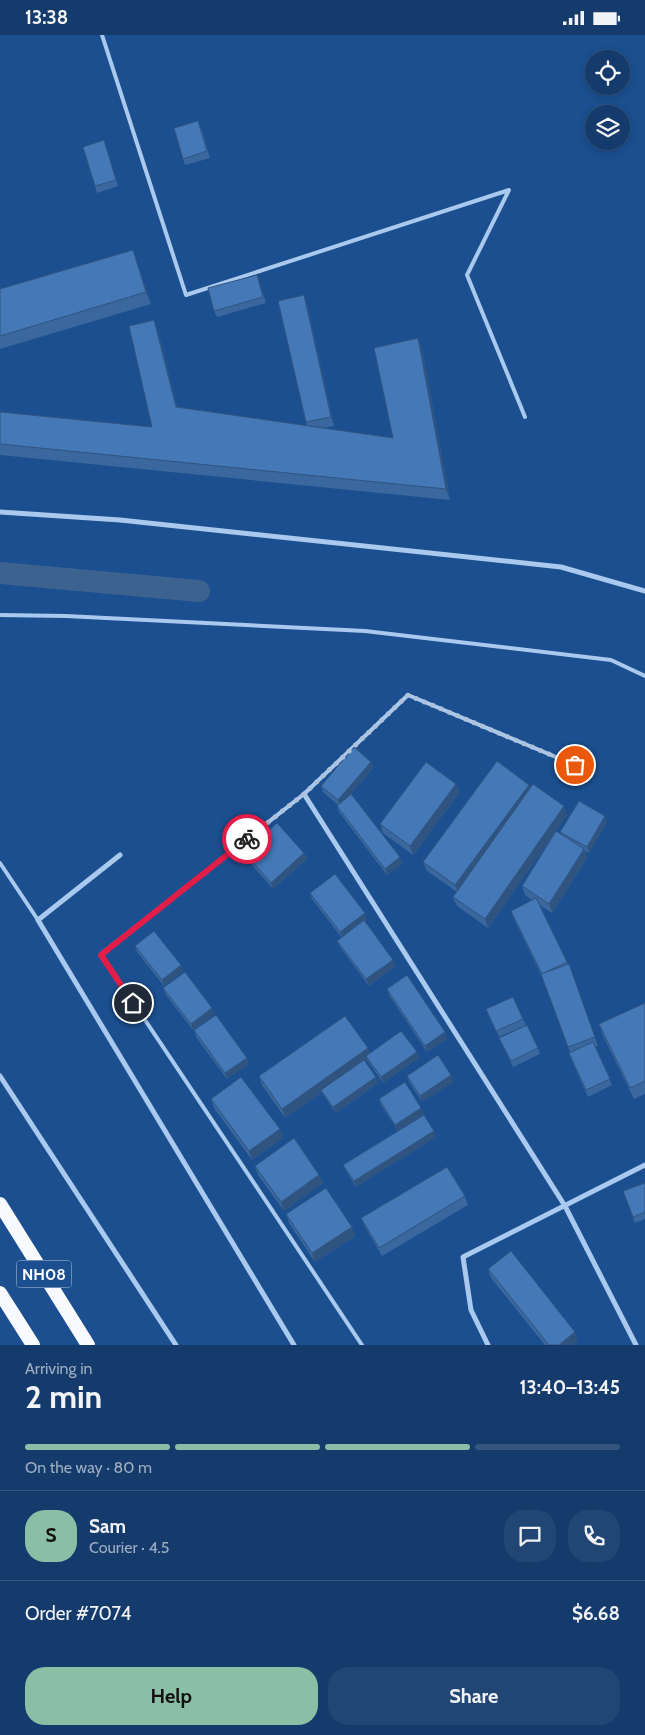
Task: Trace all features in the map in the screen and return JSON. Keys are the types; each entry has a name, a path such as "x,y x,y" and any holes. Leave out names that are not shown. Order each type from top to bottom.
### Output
{"highway":[{"name":"NH08","path":"0,1204 88,1345"},
{"name":"NH08","path":"0,1293 33,1345"}],"street":[{"path":"0,512 120,520 562,567 645,591"},
{"path":"304,794 565,1205 636,1345"},
{"path":"120,855 38,920 294,1345"},
{"path":"0,1076 176,1345"},
{"path":"488,1345 471,1310 463,1257 645,1165"}],"lane":[{"path":"102,35 186,295 509,190 467,275 525,417"},
{"path":"0,615 66,616 365,631 611,660 645,675"},
{"path":"362,1345 101,955 304,794 408,695 575,765"},
{"path":"0,863 38,920"}],"building":[{"path":"198,121 207,151 183,159 174,128"},
{"path":"104,140 116,180 95,186 83,147"},
{"path":"133,250 146,292 0,336 0,289"},
{"path":"257,275 263,297 214,311 208,288"},
{"path":"304,295 331,417 306,422 278,301"},
{"path":"154,320 176,407 393,438 374,348 418,338 446,489 0,444 0,412 152,427 129,326"},
{"path":"354,747 371,762 338,800 321,786"},
{"path":"497,761 529,785 455,885 423,862"},
{"path":"426,762 456,784 410,846 380,824"},
{"path":"533,784 564,806 485,919 453,897"},
{"path":"351,794 400,857 385,869 337,806"},
{"path":"579,801 605,816 587,847 560,832"},
{"path":"277,823 304,853 271,883 244,852"},
{"path":"556,831 584,849 549,904 522,886"},
{"path":"335,874 365,913 340,932 310,893"},
{"path":"536,898 567,962 542,974 511,911"},
{"path":"364,920 393,960 366,979 337,941"},
{"path":"154,931 181,965 162,980 135,946"},
{"path":"569,964 595,1037 568,1047 541,974"},
{"path":"185,972 212,1008 191,1024 163,988"},
{"path":"407,975 445,1032 425,1046 387,989"},
{"path":"513,997 523,1019 496,1031 486,1009"},
{"path":"645,1003 645,1081 630,1088 599,1024"},
{"path":"216,1015 247,1058 225,1073 194,1030"},
{"path":"345,1016 368,1048 282,1109 259,1076"},
{"path":"527,1025 538,1048 511,1061 499,1038"},
{"path":"401,1031 417,1052 381,1077 366,1056"},
{"path":"593,1042 610,1079 586,1090 569,1053"},
{"path":"438,1055 451,1075 420,1096 407,1076"},
{"path":"364,1060 376,1077 333,1107 321,1090"},
{"path":"241,1077 280,1129 249,1151 211,1099"},
{"path":"405,1082 421,1108 395,1125 379,1099"},
{"path":"424,1115 434,1131 354,1181 343,1165"},
{"path":"294,1138 319,1175 281,1202 255,1166"},
{"path":"447,1167 465,1196 379,1248 361,1218"},
{"path":"645,1183 645,1212 633,1217 623,1191"},
{"path":"326,1188 352,1227 312,1253 286,1214"},
{"path":"511,1251 575,1332 559,1345 549,1345 488,1269"}],"waterway":[{"path":"0,573 199,591"}],"way so far":[{"path":"247,839 304,794 408,695 575,765"}],"route":[{"path":"133,1003 101,955 247,839"}]}
